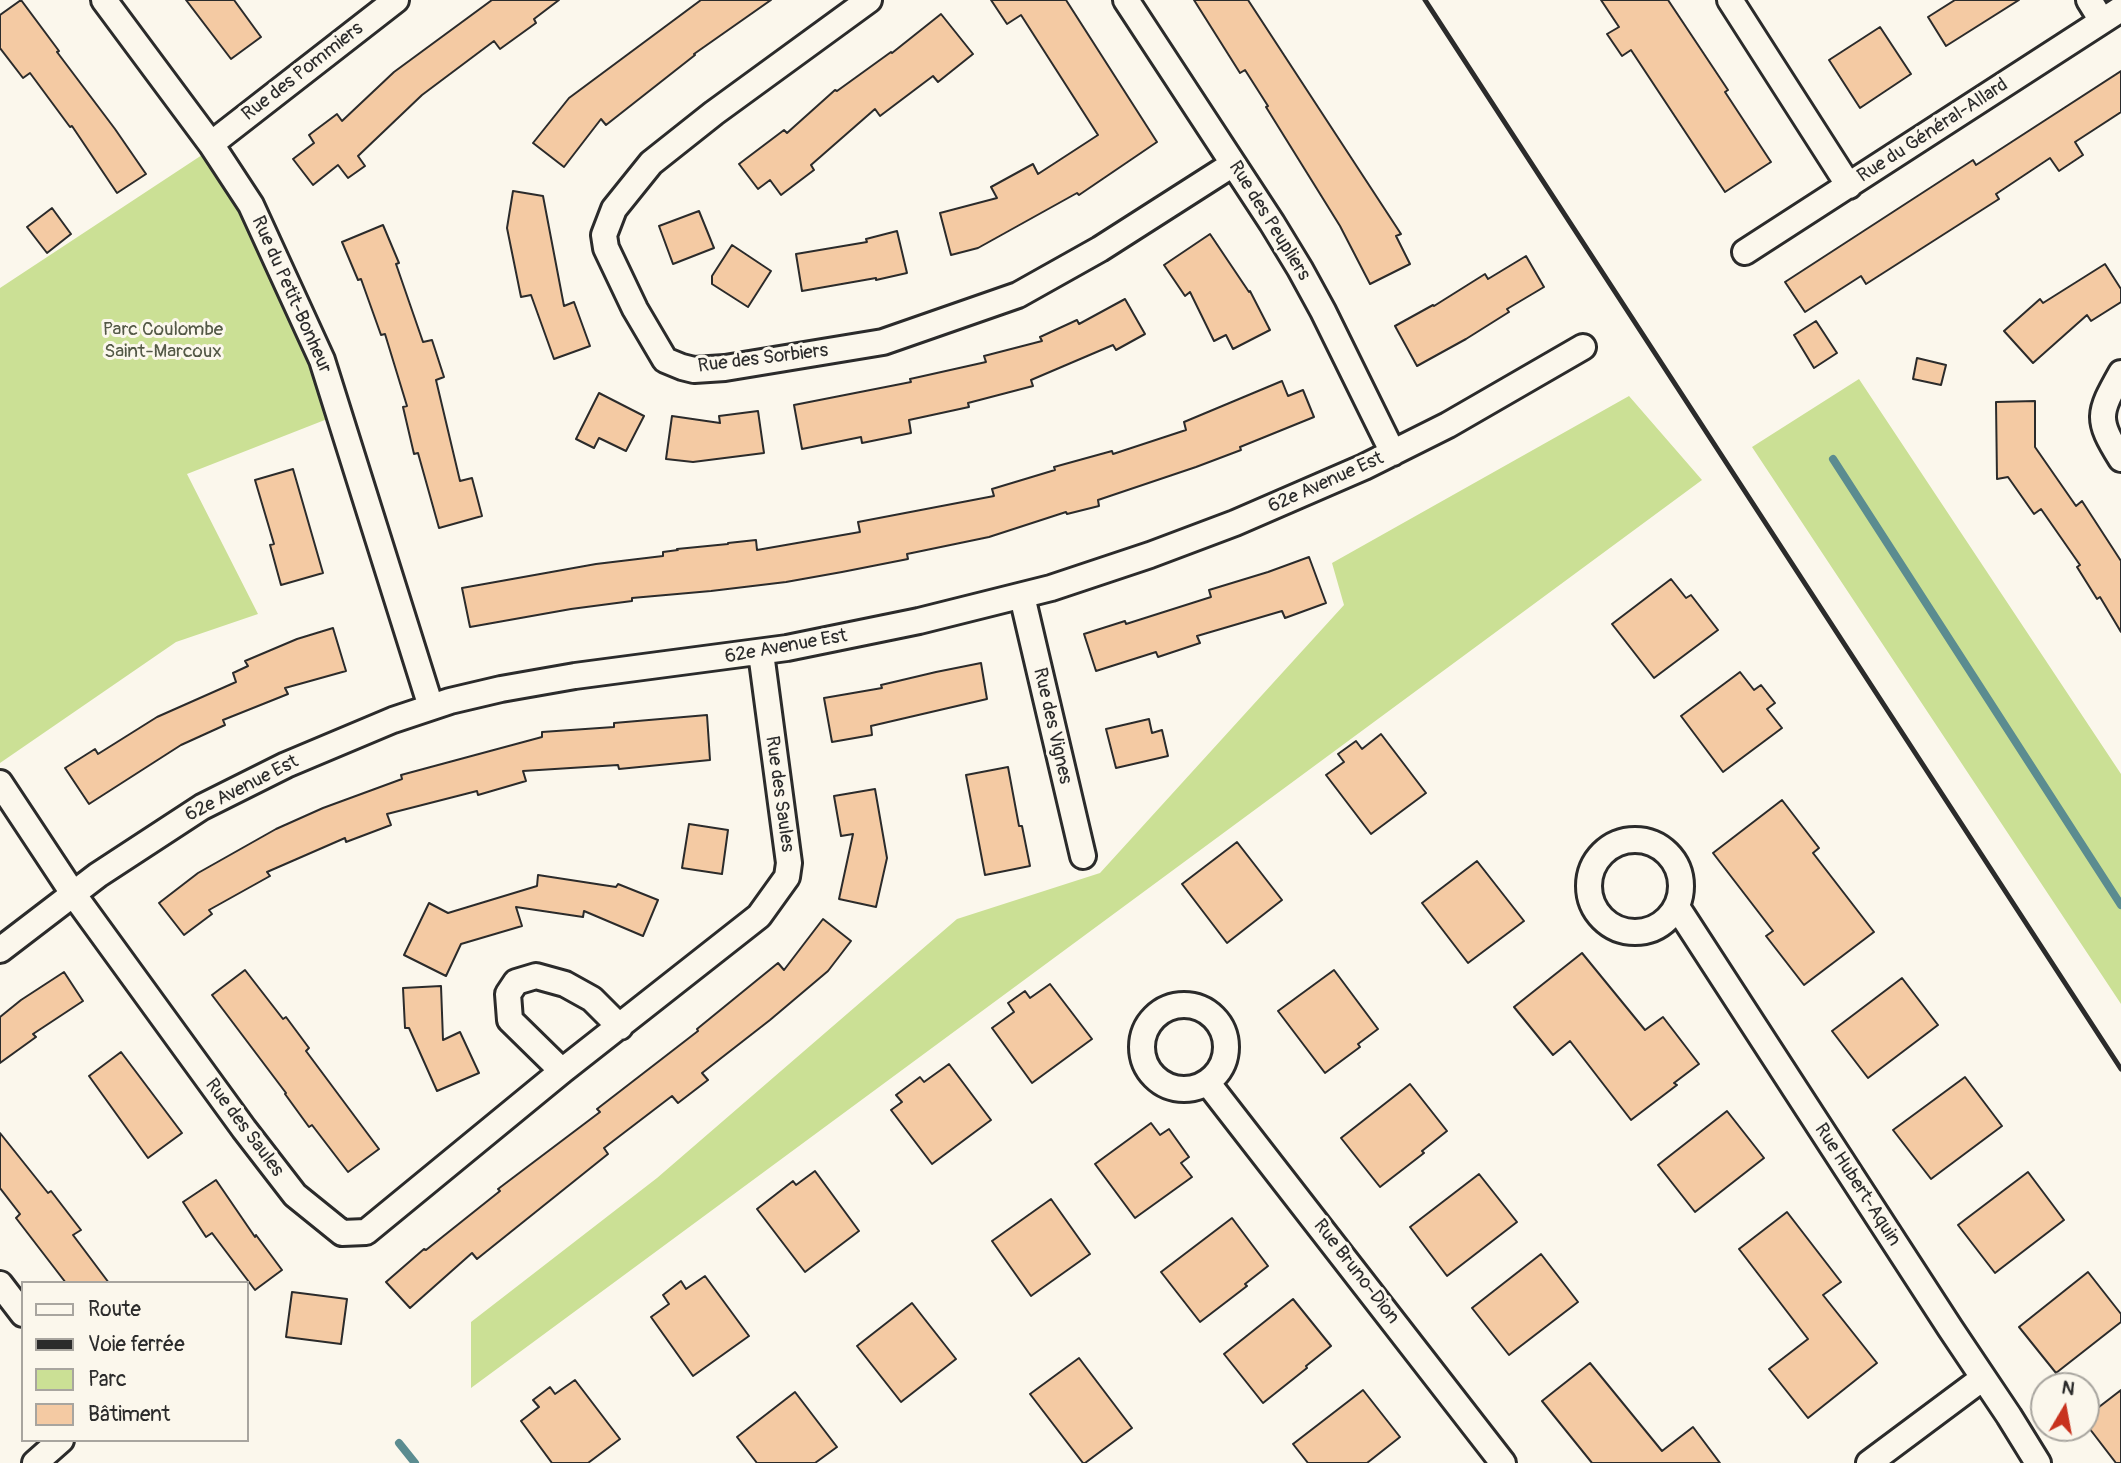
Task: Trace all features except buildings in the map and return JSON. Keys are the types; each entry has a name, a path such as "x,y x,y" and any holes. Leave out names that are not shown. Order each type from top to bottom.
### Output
{"street":[{"name":"Rue du Petit-Bonheur","path":"104,0 211,144 251,205 322,360 431,707"},
{"name":"Rue des Pommiers","path":"211,144 396,0"},
{"name":"Rue des Sorbiers","path":"869,0 713,113 651,163 614,209 604,234 606,248 659,352 672,364 694,370 725,368 883,342 1018,295 1100,249 1233,164"},
{"name":"Rue des Peupliers","path":"1126,0 1272,223 1312,290 1393,453"},
{"path":"1730,0 1849,186"},
{"path":"2089,0 2112,15"},
{"name":"Rue du Général-Allard","path":"1745,252 2112,15"},
{"name":"62e Avenue Est","path":"0,950 98,875 147,841 223,795 318,751 431,707 501,689 575,676 761,653 908,624 1022,596 1150,555 1235,523 1393,453 1448,425 1583,347"},
{"path":"2121,373 2102,412 2105,434 2121,459"},
{"name":"Rue des Vignes","path":"1022,596 1083,856"},
{"name":"Rue des Saules","path":"0,783 74,895 295,1195 341,1233 366,1232 562,1071 759,916 787,877 789,863 761,653"},
{"name":"Rue Hubert-Aquin","path":"1677,907 2038,1463"},
{"path":"562,1071 510,1020 508,994 516,982 536,976 565,984 592,999 620,1027"},
{"name":"Rue Bruno-Dion","path":"1207,1082 1503,1463"},
{"path":"0,1284 21,1311"},
{"path":"1870,1463 1983,1378"},
{"path":"35,1463 59,1442"}],"green space":[{"name":"Parc Coulombe Saint-Marcoux","path":"202,155 282,277 335,416 187,474 258,614 176,642 0,763 0,288"},
{"path":"1859,379 2121,774 2121,1004 1752,447"},
{"path":"1629,396 1702,480 471,1388 471,1322 657,1178 957,919 1100,873 1344,605 1332,563"}],"waterway":[{"path":"1833,459 2121,905"},
{"path":"399,1443 415,1463"}],"railway":[{"path":"1425,0 2121,1069"}]}
